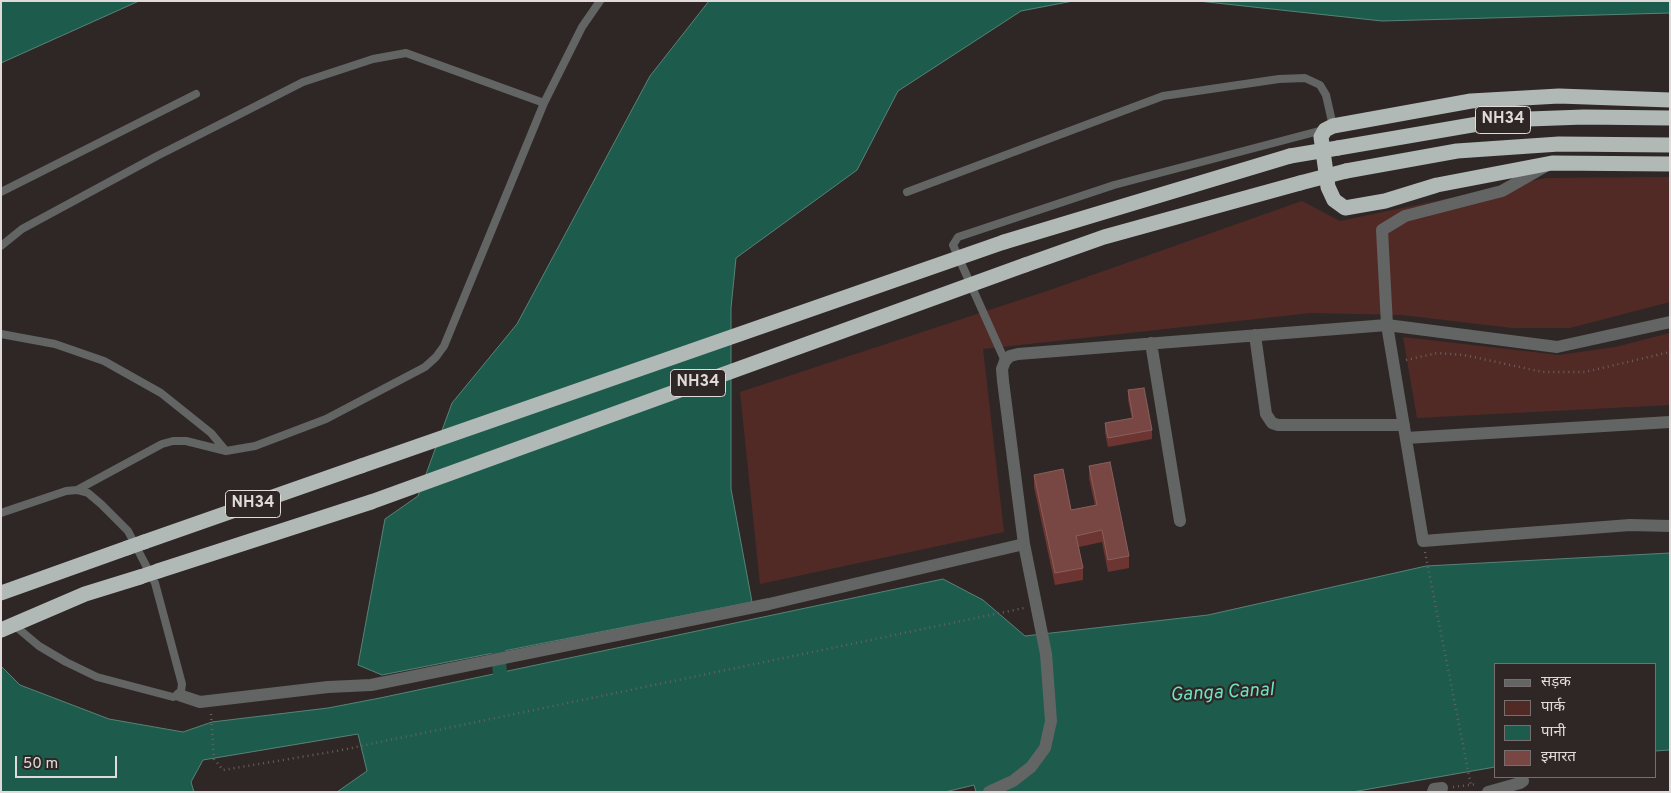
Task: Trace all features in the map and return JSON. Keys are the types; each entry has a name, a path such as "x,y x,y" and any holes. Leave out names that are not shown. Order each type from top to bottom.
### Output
{"highway":[{"path":"1670,100 1558,96 1471,101 1329,128 1322,137 1328,187 1334,200 1345,208 1385,201 1437,185 1551,163 1670,164"},
{"name":"NH34","path":"1,593 1004,242 1290,156 1501,120 1584,117 1670,118"},
{"name":"NH34","path":"8,628 85,594 371,502 1104,237 1346,170 1458,151 1558,144 1670,145"}],"street":[{"path":"1551,163 1502,191 1405,216 1382,230 1386,325 1423,542 1630,525 1670,526"},
{"path":"990,792 1013,781 1031,768 1045,748 1051,721 1050,687 1046,654 1024,544 1002,381 1005,361 1018,354 1386,325 1557,347 1670,322"},
{"path":"1256,335 1266,414 1272,423 1278,425 1405,432 1670,422"},
{"path":"1150,344 1180,521"},
{"path":"179,695 200,702 328,686 371,685 769,604 1024,544"},
{"path":"1488,792 1520,784 1523,781 1522,778"}],"lane":[{"path":"77,490 162,444 186,441 226,451 255,446 326,419 425,367 436,357 444,346 544,103 582,27 600,1"},
{"path":"1,246 22,229 156,156 303,82 373,59 406,53 544,103"},
{"path":"906,192 1163,96 1279,79 1304,78 1320,84 1326,96 1329,128 1114,185 958,237 953,245 1005,361"},
{"path":"1,192 196,94"},
{"path":"1,334 55,344 104,361 161,393 211,433 226,451"},
{"path":"1,513 66,491 77,490 88,493 102,504 128,531 155,582 182,684 179,695 173,697 97,677 66,662 8,628"}],"path":[{"path":"1394,366 1410,358 1437,353 1464,354 1543,372 1585,372 1670,352"},
{"path":"1426,566 1471,786 1433,790"},
{"path":"212,722 214,759 223,770 337,751 1015,610"}],"green space":[{"path":"1670,177 1670,302 1570,328 1512,328 1402,315 1311,313 983,349 1004,532 760,584 740,392 1050,290 1302,201 1340,221 1546,178"},
{"path":"1670,333 1670,405 1417,418 1403,337 1559,355 1615,347"}],"water":[{"path":"1,1 139,1 1,63"},
{"path":"709,1 1073,1 1021,11 898,91 857,170 736,258 731,308 731,489 752,602 382,675 358,665 385,519 418,496 452,403 517,324 650,76"},
{"path":"1198,1 1670,1 1670,13 1382,21"},
{"name":"Ganga Canal","path":"1670,553 1670,750 1656,751 1656,663 1494,663 1494,767 1352,792 976,792 974,785 945,792 337,792 367,771 358,734 203,760 191,782 194,792 1,792 1,666 20,685 109,719 183,732 212,722 328,708 380,698 943,579 983,600 1025,636 1208,615 1426,566"}],"building":[{"path":"1144,388 1152,430 1108,438 1105,423 1133,418 1128,390"},
{"path":"1110,462 1129,556 1108,560 1102,530 1076,536 1083,568 1055,573 1034,475 1063,469 1071,510 1097,505 1089,466"}],"waterway":[{"path":"497,633 501,689"}]}
